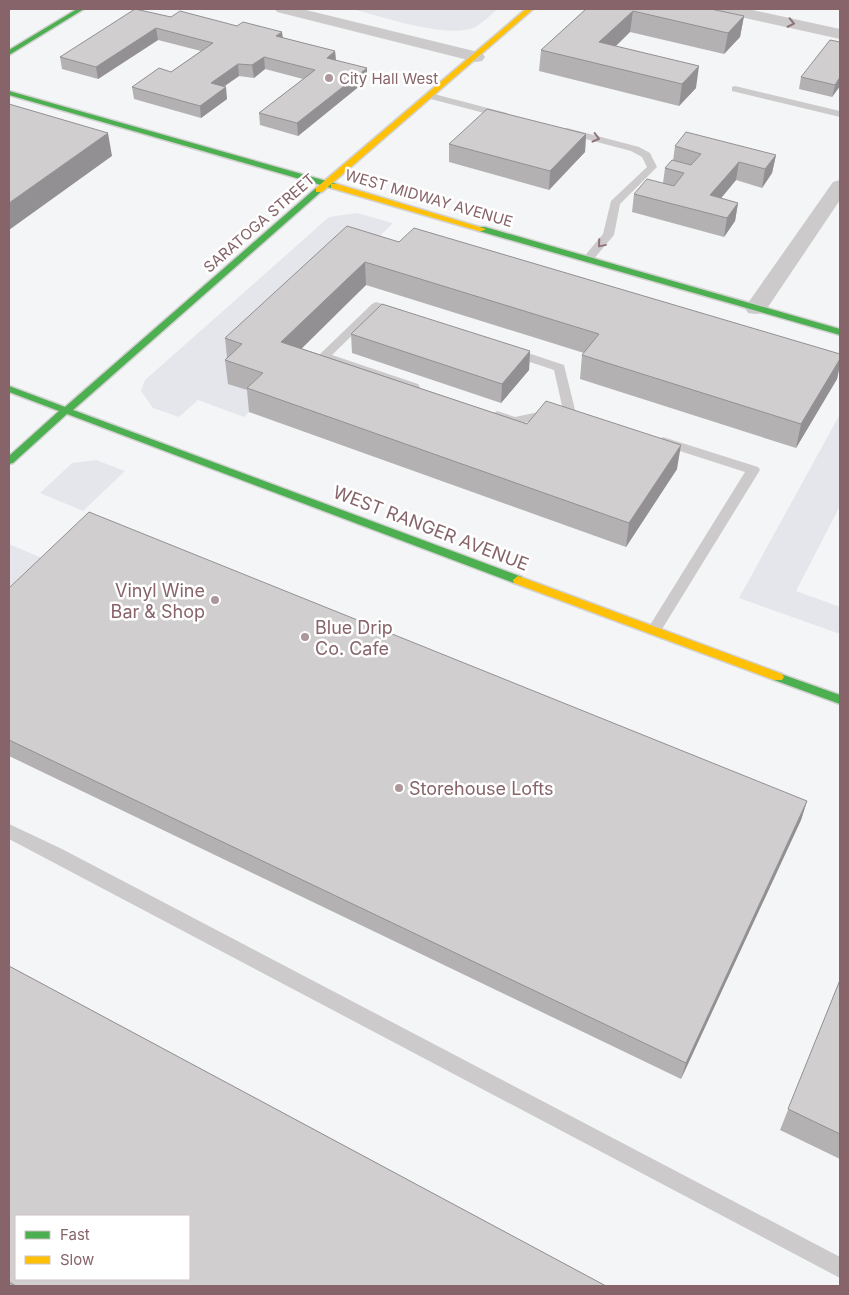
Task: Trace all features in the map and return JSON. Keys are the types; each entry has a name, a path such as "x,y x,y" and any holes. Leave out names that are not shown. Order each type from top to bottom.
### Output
{"street":[{"path":"9,53 81,9"},
{"path":"283,9 476,56"},
{"name":"SARATOGA STREET","path":"9,461 530,9"},
{"path":"727,9 840,34"},
{"name":"WEST MIDWAY AVENUE","path":"9,93 840,332"},
{"path":"756,308 840,186"},
{"name":"WEST RANGER AVENUE","path":"9,389 840,700"}],"lane":[{"path":"735,89 840,114"},
{"path":"430,96 511,117"},
{"path":"559,129 635,149 646,155 652,167 615,203 608,235 588,259"},
{"path":"413,318 376,306 324,356 424,390"},
{"path":"486,412 514,421 573,411 560,368 496,346"},
{"path":"652,437 753,470 654,630"},
{"path":"9,831 56,854 840,1268"}],"shaded area":[{"path":"352,9 498,9 477,26 465,30 451,31 416,26"},
{"path":"357,213 393,223 380,236 419,248 348,250 265,397 244,417 198,400 179,417 153,408 141,391 145,380 329,217"},
{"path":"840,414 840,506 796,591 840,607 840,634 739,598"},
{"path":"96,460 125,471 83,511 40,493 72,463"},
{"path":"9,544 42,558 9,590"}],"building":[{"name":"City Hall West","path":"135,9 171,17 180,11 237,26 243,22 282,32 276,36 335,51 327,58 367,68 297,123 259,113 315,70 264,57 252,65 238,64 211,83 226,87 200,106 132,87 159,68 171,72 213,43 156,28 96,67 60,57"},
{"path":"586,9 711,9 744,16 728,33 633,11 599,42 699,66 682,84 541,50"},
{"path":"830,40 840,42 840,77 835,85 801,77"},
{"path":"9,104 108,133 9,203"},
{"path":"487,109 586,134 550,171 449,144"},
{"path":"686,132 776,155 765,169 739,162 710,195 738,203 727,218 634,194 647,179 674,186 684,173 665,168 672,160 691,165 701,154 675,146"},
{"path":"347,226 399,242 414,228 840,354 840,359 801,424 582,355 599,334 365,262 281,342 527,424 546,401 681,445 629,523 247,388 263,373 225,360 242,344 225,338"},
{"path":"382,304 530,351 502,384 351,334"},
{"name":"Storehouse Lofts","path":"89,512 807,801 686,1063 9,740 9,588"},
{"path":"9,966 606,1286 16,1286 9,1282"},
{"path":"840,980 840,1134 788,1109"}],"traffic: fast":[{"path":"9,53 81,9"},
{"path":"9,93 334,186"},
{"path":"9,461 161,326 319,190"},
{"path":"482,229 840,332"},
{"path":"9,389 518,580"},
{"path":"778,677 840,700"}],"traffic: slow":[{"path":"319,190 530,9"},
{"path":"334,186 482,229"},
{"path":"518,580 778,677"}],"place":[{"name":"City Hall West","path":"329,78"},
{"name":"Vinyl Wine Bar & Shop","path":"215,600"},
{"name":"Blue Drip Co. Cafe","path":"305,637"},
{"name":"Storehouse Lofts","path":"399,788"}]}
